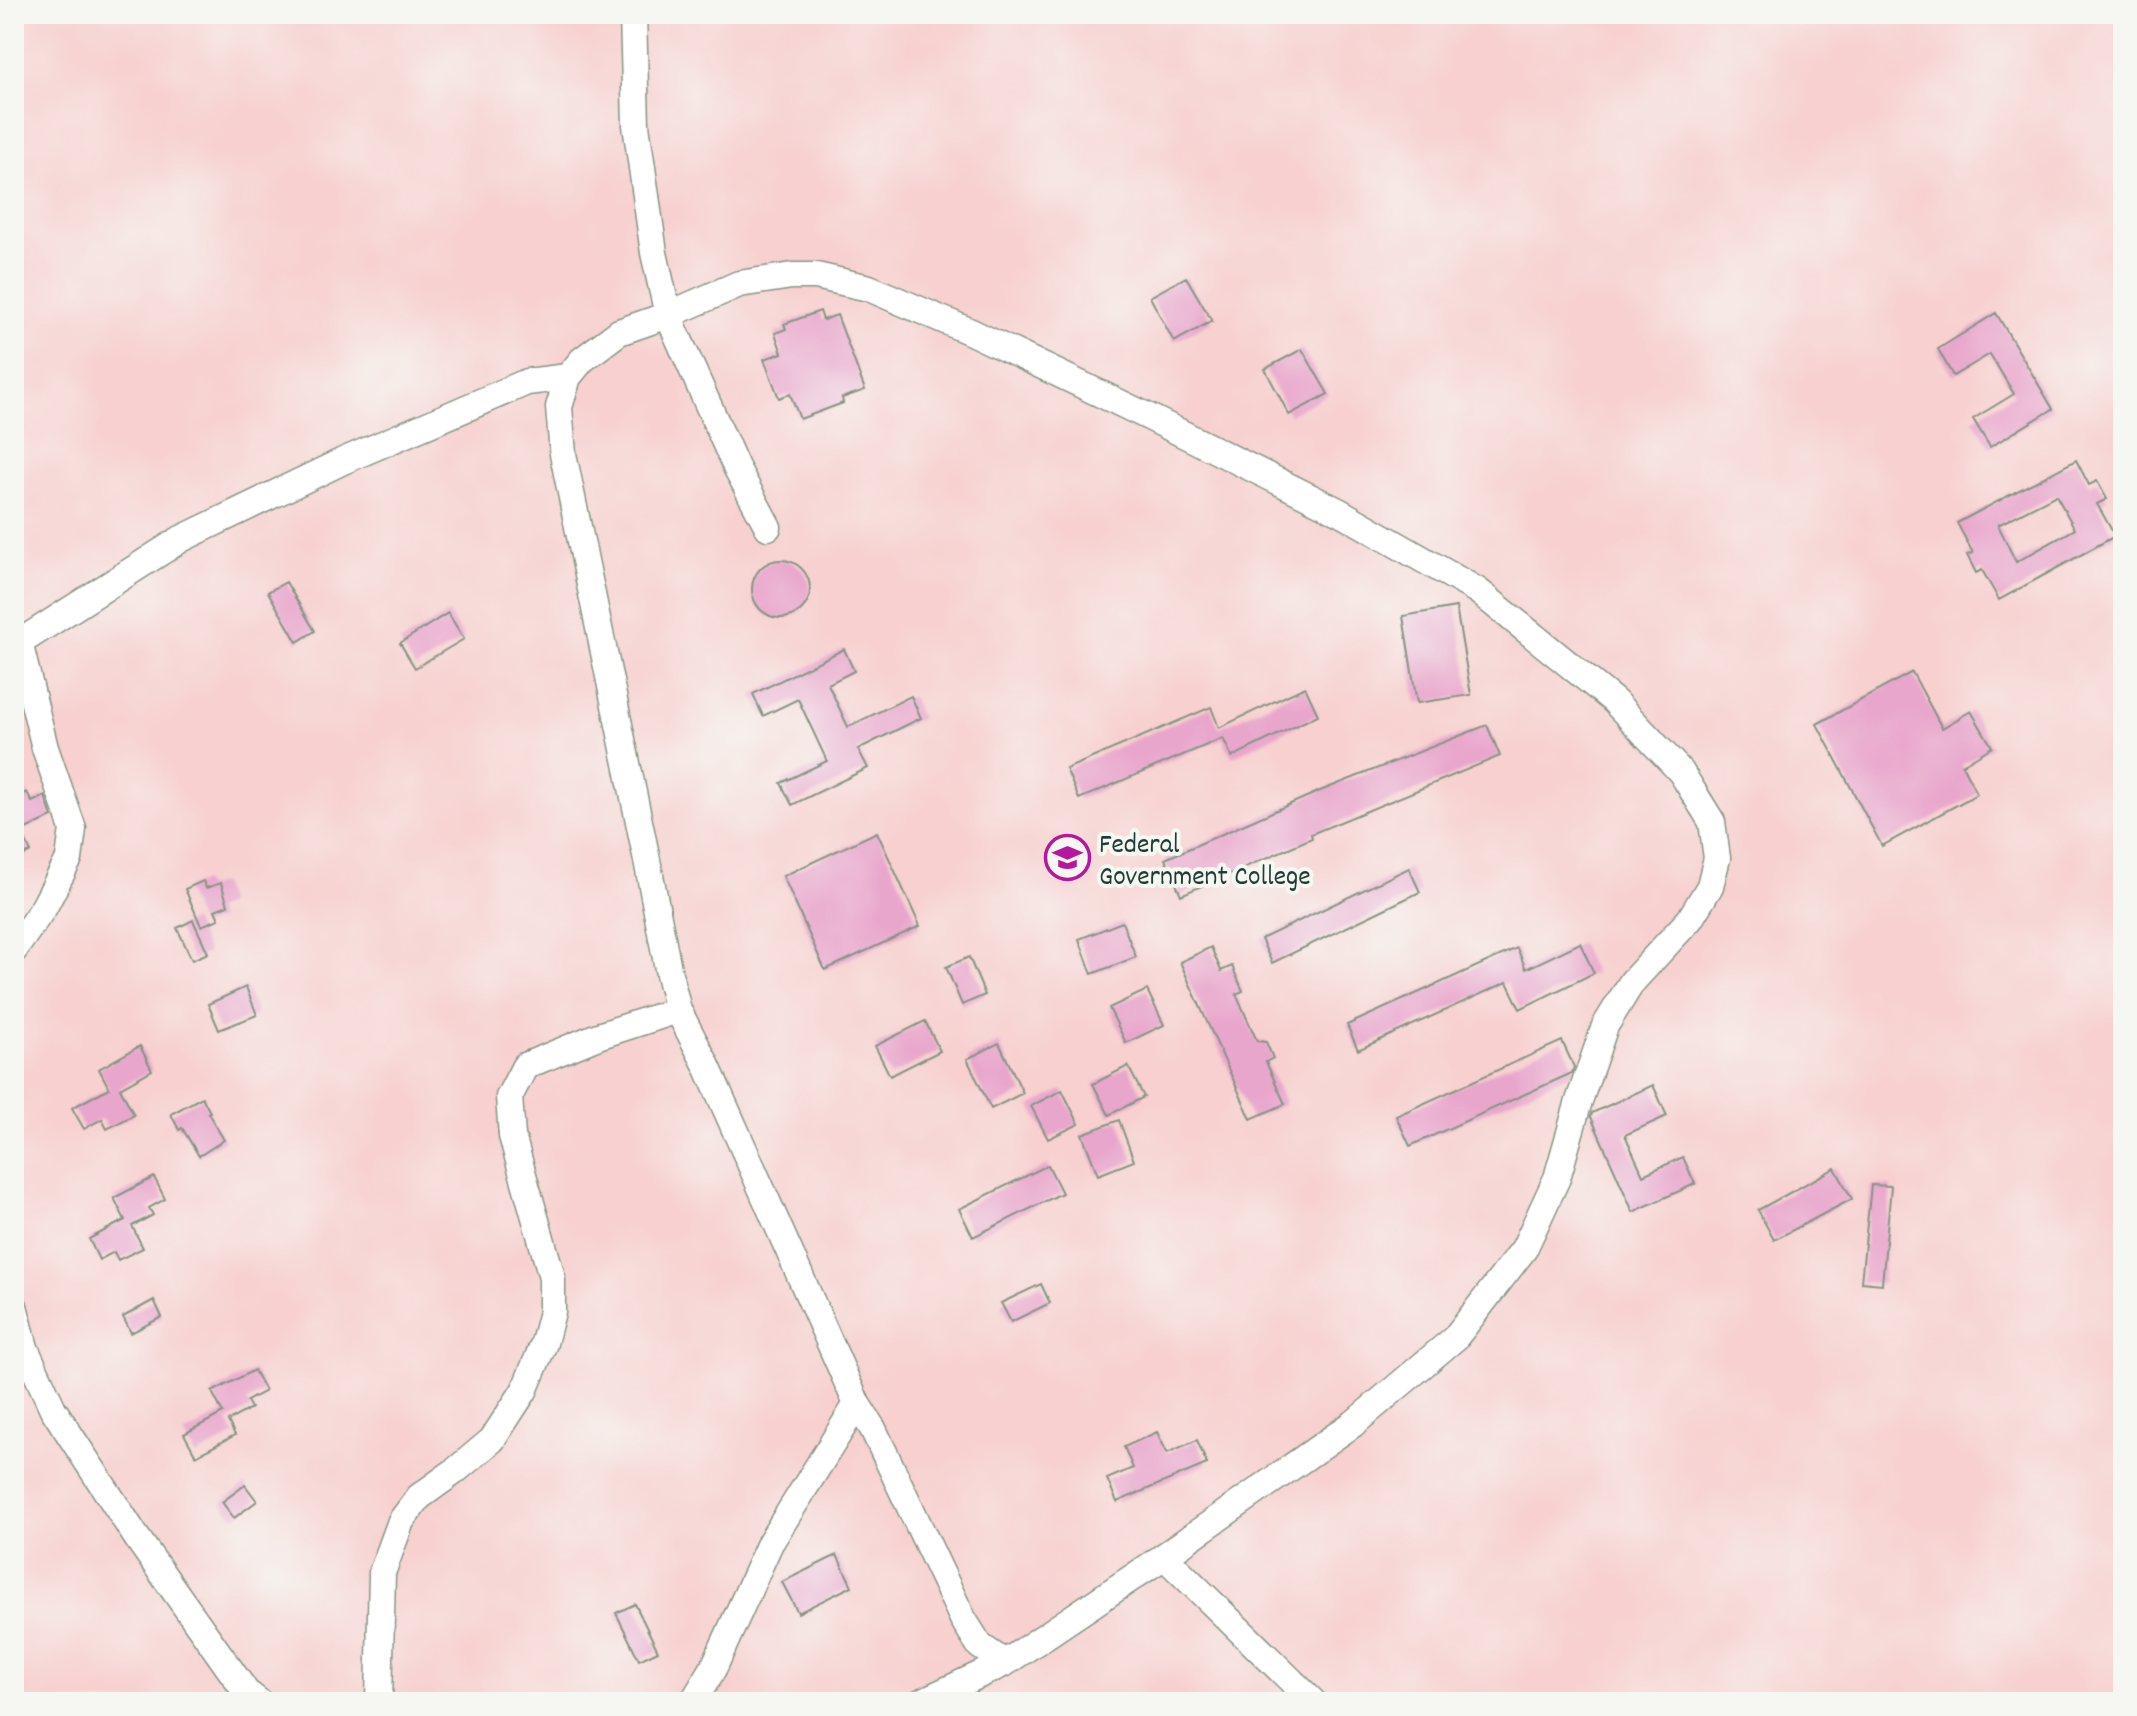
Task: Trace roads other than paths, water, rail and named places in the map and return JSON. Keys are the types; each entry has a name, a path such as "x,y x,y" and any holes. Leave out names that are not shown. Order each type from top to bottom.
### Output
{"street":[{"path":"633,14 636,125 654,253 668,315 736,467 768,527"},
{"path":"921,1702 1005,1663 1164,1556 1353,1424 1455,1338 1524,1249 1557,1178 1605,1026 1632,982 1690,919 1710,886 1717,858 1712,822 1681,772 1614,701 1478,591 1340,512 971,332 869,288 816,276 792,276 739,284 668,315 619,332 582,360 568,377 559,407 563,454 678,1010 706,1064 857,1404 873,1429 963,1619 980,1646 1005,1663"},
{"path":"14,950 44,907 69,859 73,829 45,748 16,644 181,539 343,461 527,382 568,377"},
{"path":"379,1702 382,1573 401,1521 419,1497 492,1440 524,1391 544,1343 552,1312 552,1277 512,1136 509,1097 525,1066 598,1036 678,1010"},
{"path":"14,1306 25,1348 53,1409 137,1538 246,1692 259,1702"},
{"path":"693,1702 714,1667 770,1543 857,1404"},
{"path":"1164,1556 1313,1702"}],"place":[{"name":"Federal Government College","path":"1068,858"}]}
